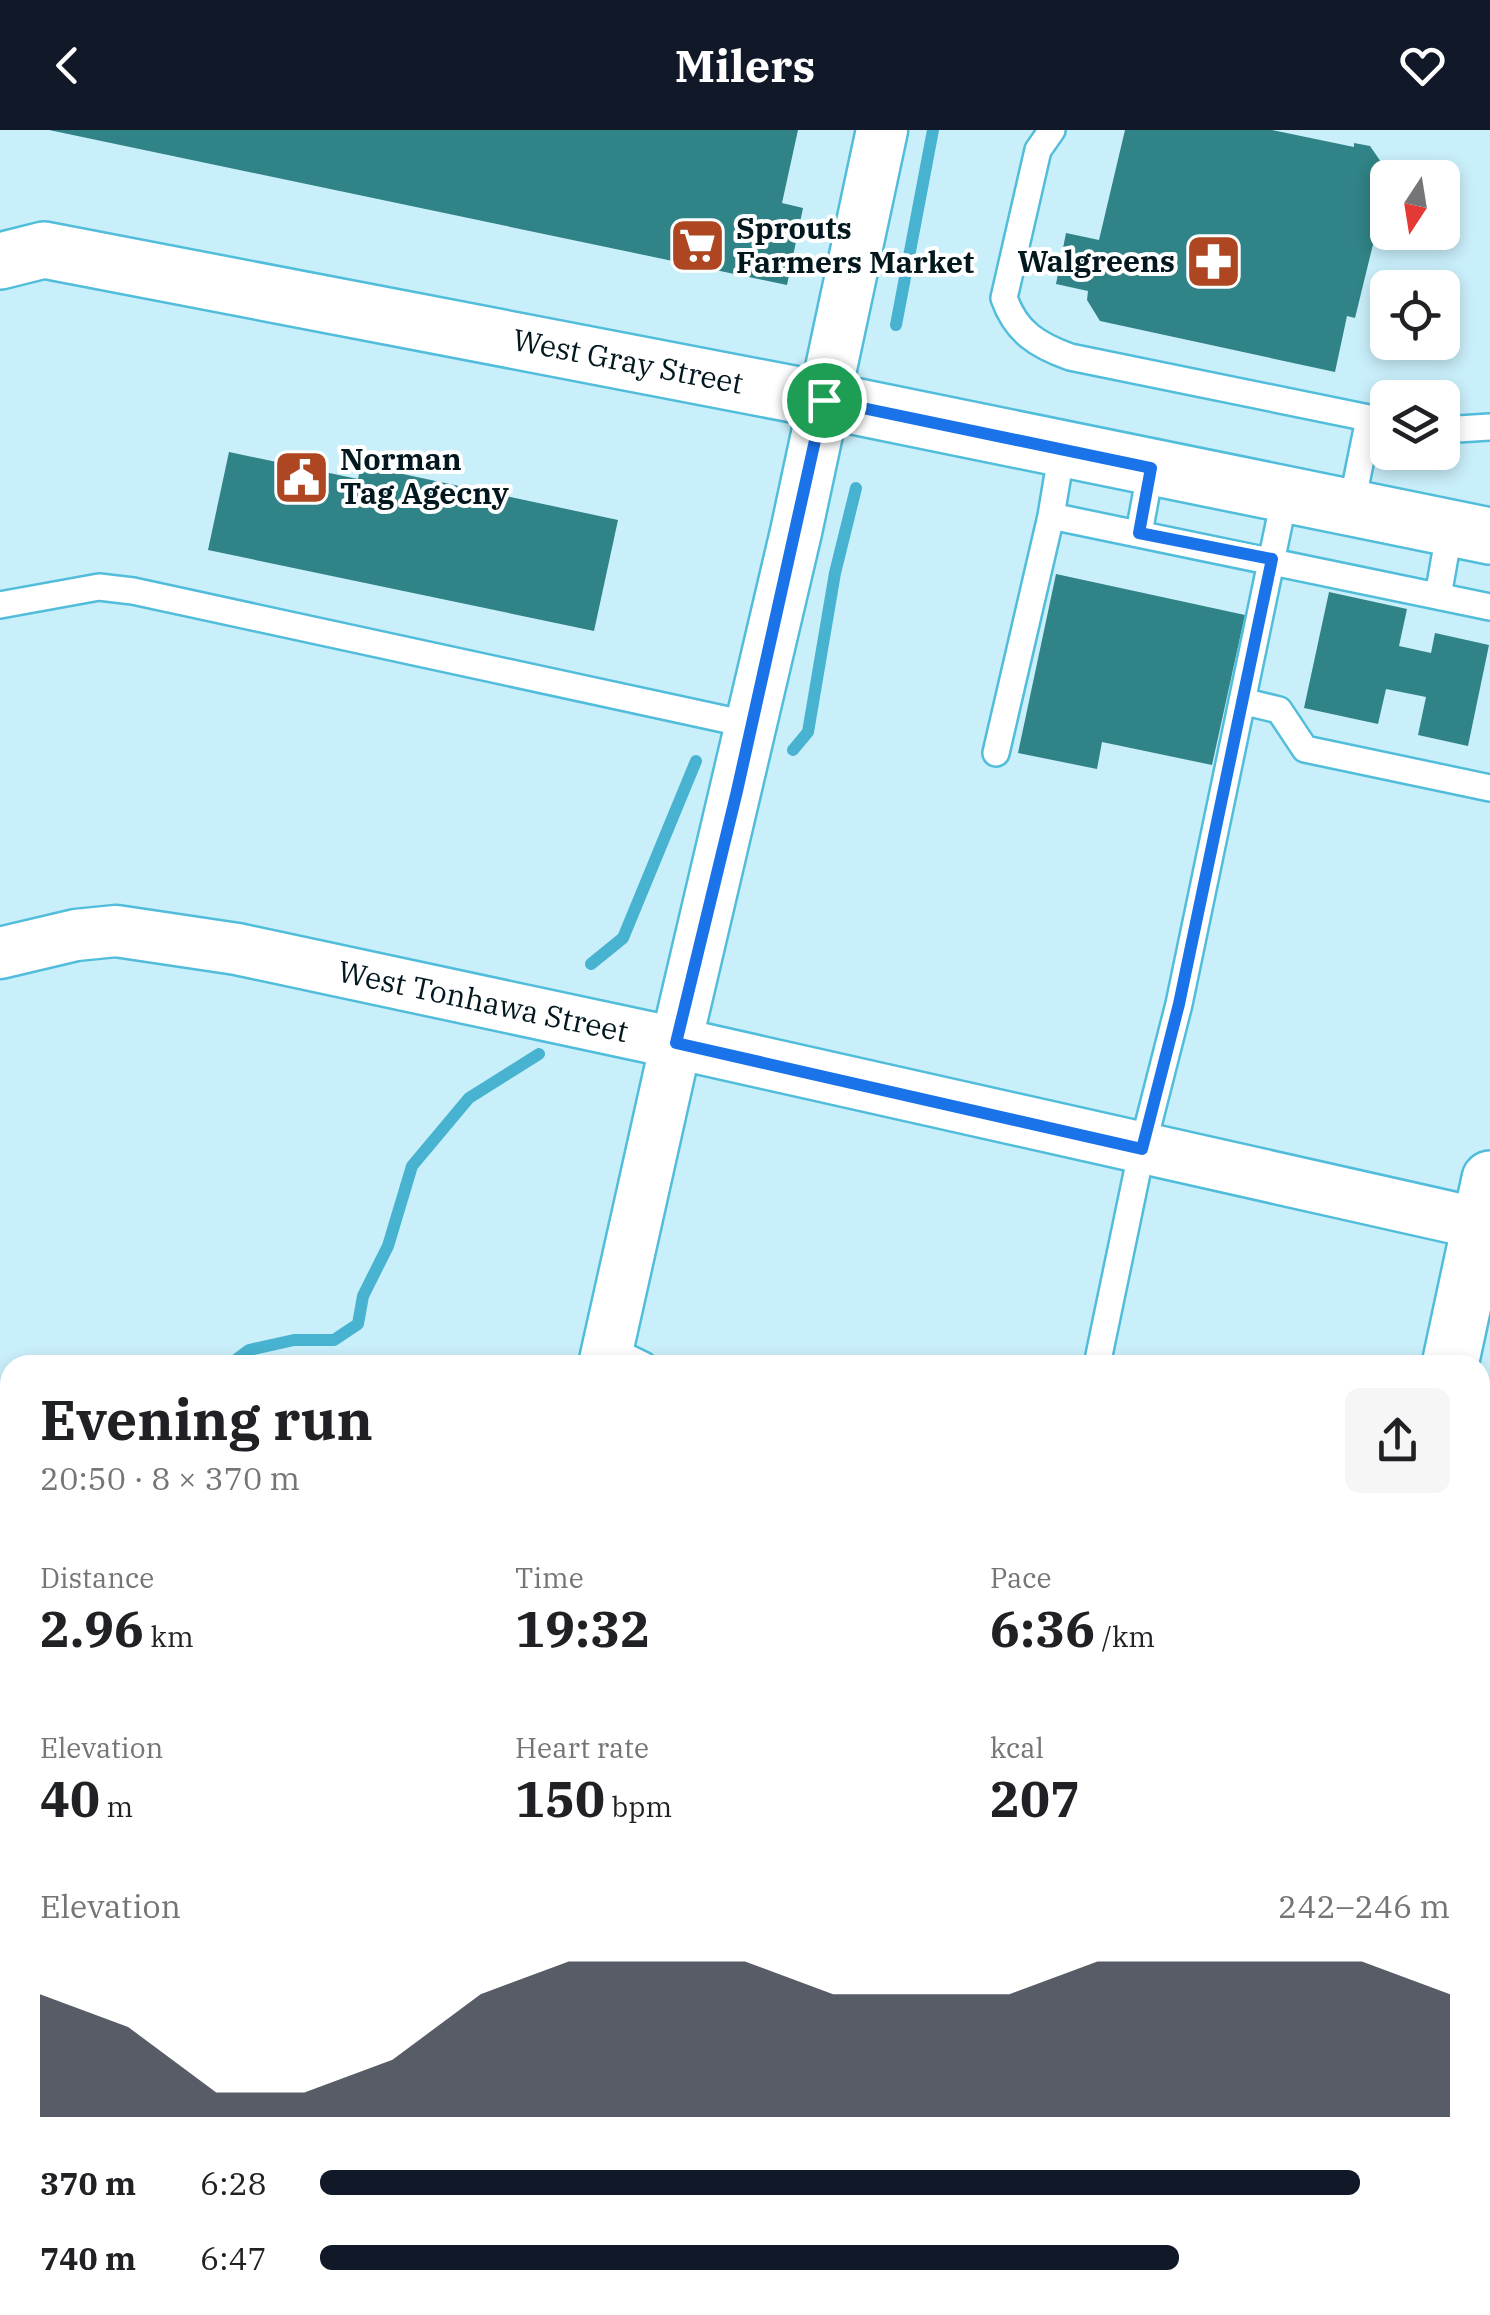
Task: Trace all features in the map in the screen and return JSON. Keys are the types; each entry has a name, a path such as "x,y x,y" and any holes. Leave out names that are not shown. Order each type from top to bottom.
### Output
{"main road":[{"name":"West Gray Street","path":"0,261 44,250 824,400 1470,532"},
{"path":"1452,1355 1487,1210"}],"street":[{"path":"619,1355 676,1043 751,725 882,130"},
{"name":"West Tonhawa Street","path":"0,953 76,935 116,930 146,933 676,1043 1142,1149 1487,1210"}],"lane":[{"path":"1052,130 1038,150 1004,298 1011,318 1024,334 1044,348 1070,358 1370,418"},
{"path":"1460,429 1490,428"},
{"path":"1351,508 1370,446"},
{"path":"996,753 1051,516 1062,450"},
{"path":"1139,533 1151,468"},
{"path":"1099,1355 1142,1149 1179,1004 1285,495"},
{"path":"1051,516 1490,607"},
{"path":"1438,596 1470,532"},
{"path":"0,606 99,587 133,591 751,725"},
{"path":"1242,702 1279,710 1306,749 1490,788"}],"building":[{"name":"Sprouts Farmers Market","path":"49,130 798,130 782,203 803,208 787,285"},
{"name":"Walgreens","path":"1125,130 1272,130 1354,147 1354,143 1370,146 1380,160 1370,160 1372,250 1355,318 1347,316 1335,372 1100,321 1087,300 1088,291 1056,284 1066,233 1099,240"},
{"path":"229,452 358,479 361,465 618,520 594,631 208,550"},
{"path":"1056,574 1245,615 1212,765 1102,742 1097,769 1018,753"},
{"path":"1329,592 1407,609 1399,646 1431,653 1435,633 1489,645 1468,746 1418,735 1426,697 1386,689 1378,724 1304,708"}],"waterway":[{"path":"896,325 933,130"},
{"path":"793,750 808,732 835,573 856,488"},
{"path":"591,964 623,938 696,761"},
{"path":"242,1355 294,1340 334,1340 358,1324 363,1296 388,1246 412,1166 469,1098 539,1054"}],"place":[{"name":"Sprouts Farmers Market","path":"697,246"},
{"name":"Walgreens","path":"1214,262"},
{"name":"Norman Tag Agecny","path":"301,477"}],"route":[{"path":"824,400 1151,468 1139,533 1272,559 1179,1004 1142,1149 676,1043 824,400"}]}
